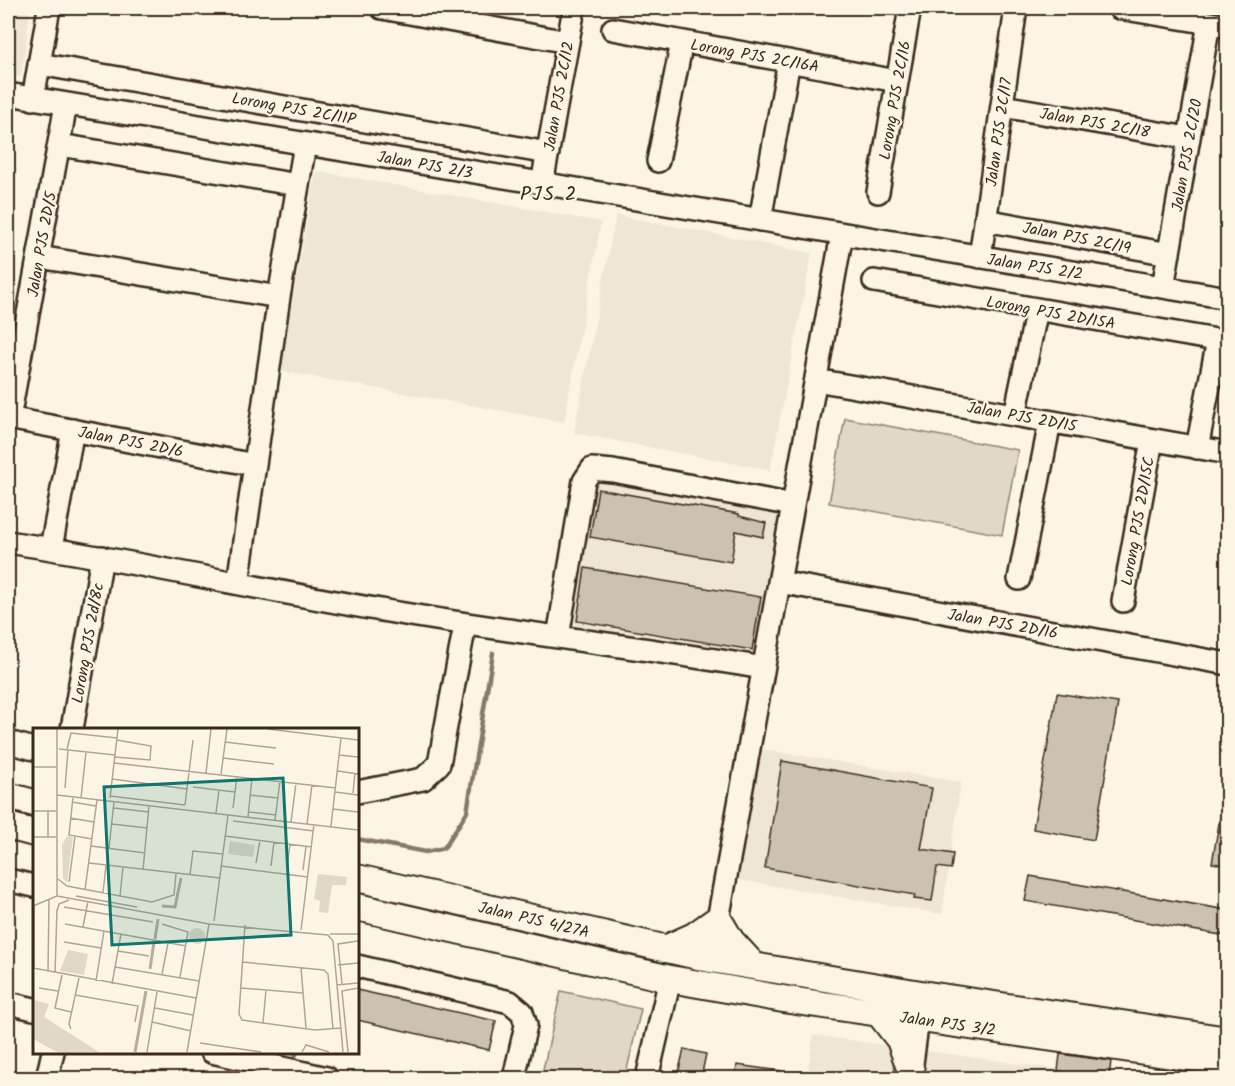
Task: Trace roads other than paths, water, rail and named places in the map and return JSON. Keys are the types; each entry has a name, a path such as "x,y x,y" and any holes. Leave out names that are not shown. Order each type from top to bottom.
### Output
{"main road":[{"path":"8,796 33,803"},
{"path":"8,826 33,833"},
{"name":"Jalan PJS 4/27A","path":"358,878 711,959"},
{"name":"Jalan PJS 4/27A","path":"358,907 670,979"},
{"path":"665,949 694,936 718,919 731,941 754,966"},
{"name":"Jalan PJS 3/2","path":"711,959 754,966 920,1006 1227,1063"},
{"name":"Jalan PJS 3/2","path":"670,979 879,1013 920,1006 1227,1040"},
{"path":"879,1013 900,1040 911,1075"}],"street":[{"path":"33,99 49,8"},
{"path":"382,8 568,42"},
{"name":"Jalan PJS 2C/12","path":"542,184 574,8"},
{"name":"Lorong PJS 2C/16","path":"878,192 910,8"},
{"name":"Jalan PJS 2C/17","path":"980,257 1016,8"},
{"path":"1119,8 1218,24"},
{"name":"Jalan PJS 2C/20","path":"1163,287 1188,138 1218,24"},
{"name":"Lorong PJS 2C/16A","path":"613,29 897,81"},
{"path":"658,161 682,42"},
{"path":"760,220 789,61"},
{"name":"Lorong PJS 2C/11P","path":"39,64 548,153"},
{"name":"Jalan PJS 2/3","path":"8,94 842,234"},
{"name":"Jalan PJS 2D/5","path":"8,418 66,104"},
{"name":"Jalan PJS 2C/18","path":"1002,106 1188,138"},
{"path":"238,583 279,297 305,144"},
{"path":"60,145 298,185"},
{"name":"Jalan PJS 2C/19","path":"985,220 1169,254"},
{"path":"711,959 842,234"},
{"name":"Jalan PJS 2/2","path":"842,234 1227,298"},
{"path":"39,257 279,297"},
{"name":"Lorong PJS 2D/15A","path":"874,281 1223,341"},
{"path":"1015,415 1037,309"},
{"path":"1197,448 1223,341"},
{"name":"Jalan PJS 2D/15","path":"816,380 1227,453"},
{"name":"Jalan PJS 2D/6","path":"8,418 255,465"},
{"path":"1019,579 1050,422"},
{"path":"51,548 73,430"},
{"name":"Lorong PJS 2D/15C","path":"1123,602 1152,440"},
{"path":"558,637 584,482 592,470 613,471 793,505"},
{"path":"8,542 102,557 326,601 465,625 764,668"},
{"name":"Lorong PJS 2d/8c","path":"72,728 102,557"},
{"name":"Jalan PJS 2D/16","path":"779,582 1227,664"},
{"path":"358,792 423,779 439,764 465,625"},
{"path":"8,742 33,748"},
{"path":"8,880 33,886"},
{"path":"358,966 510,1002 522,1012 526,1025 514,1078"},
{"path":"647,1078 670,979"},
{"path":"8,1003 33,1010"},
{"path":"911,1075 920,1006"},
{"path":"47,1078 53,1053"},
{"path":"216,1053 327,1078"}],"waterway":[{"path":"358,839 426,852 444,848 467,812 493,653"},
{"path":"295,1059 296,1053"}],"district":[{"name":"PJS 2","path":"549,193"}]}
